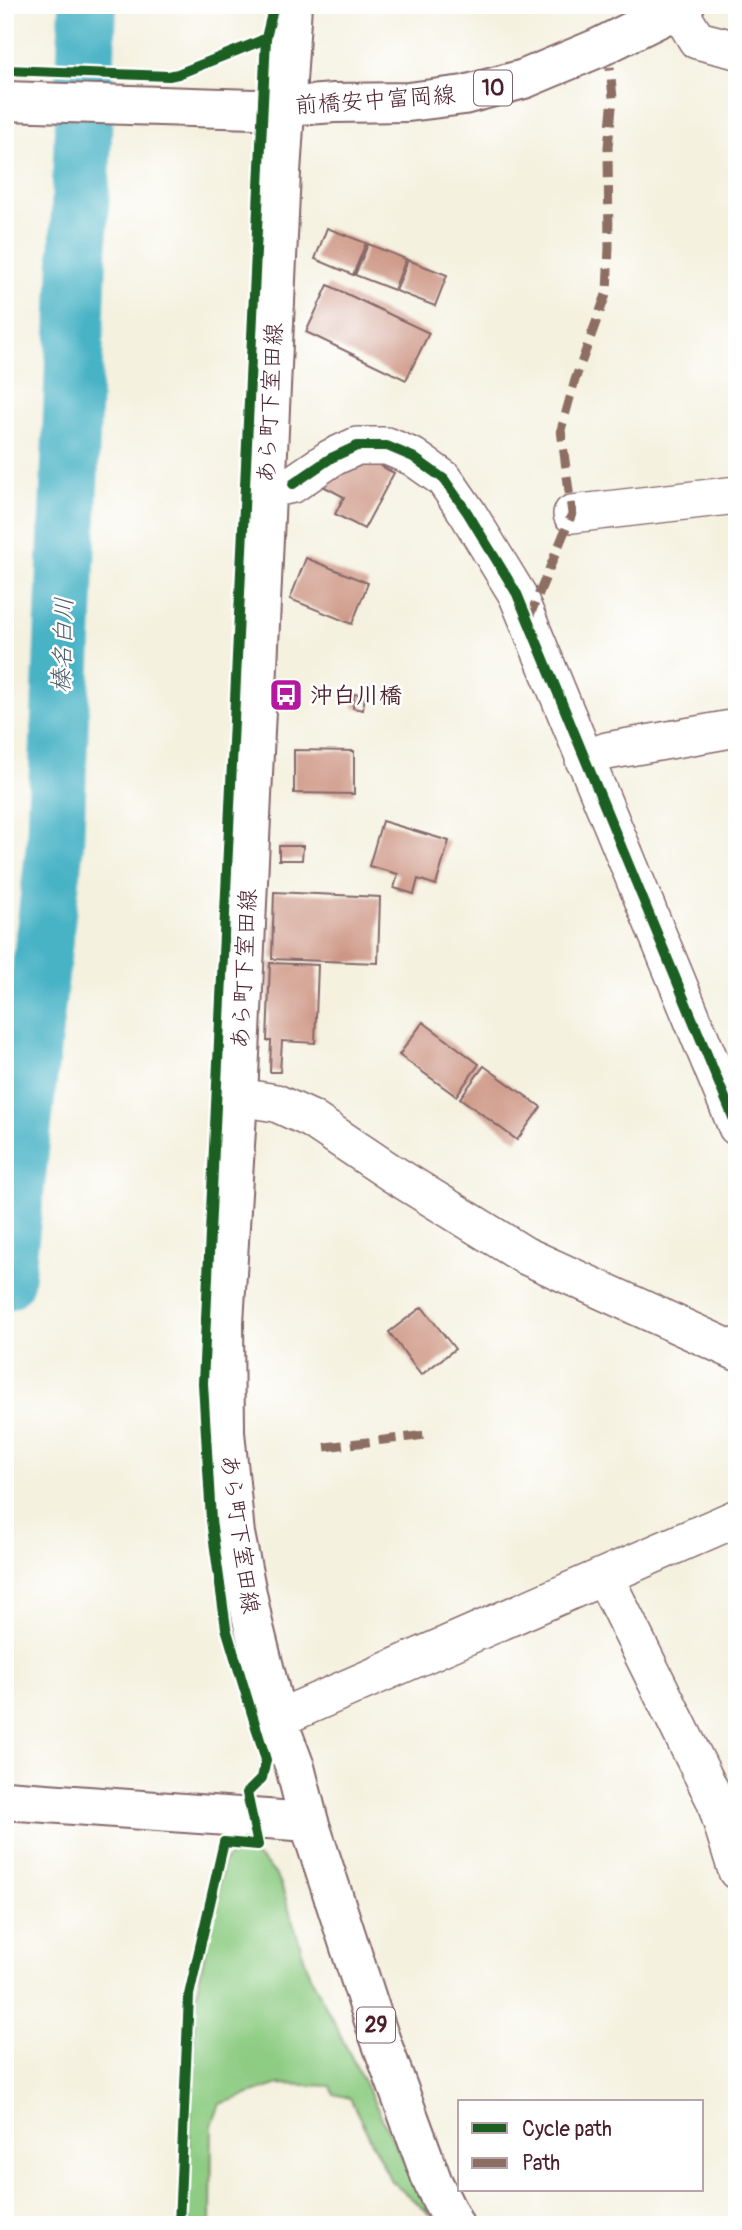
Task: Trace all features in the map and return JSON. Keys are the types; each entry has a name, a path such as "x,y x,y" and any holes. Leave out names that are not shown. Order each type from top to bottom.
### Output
{"main road":[{"name":"あら町下室田線","path":"292,5 269,108 266,490 224,1322 225,1432 235,1534 253,1623 277,1719 295,1767 309,1822 379,2036 433,2183 454,2225"},
{"name":"前橋安中富岡線","path":"5,101 269,108 408,102 464,95 524,79 598,48 681,7"},
{"path":"5,1800 309,1822"}],"street":[{"path":"681,7 697,40 737,50"},
{"path":"266,490 293,484 331,458 357,446 387,446 413,457 444,479 517,594 737,1127"},
{"path":"572,514 737,495"},
{"path":"584,760 607,751 737,728"},
{"path":"237,1097 276,1103 311,1119 390,1172 524,1255 737,1352"},
{"path":"277,1719 605,1578 737,1518"},
{"path":"605,1578 715,1800 737,1871"}],"green space":[{"path":"245,1851 266,1864 281,1884 309,1973 431,2215 391,2181 350,2098 334,2094 331,2086 279,2084 220,2104 212,2125 211,2225 185,2225 196,1995 223,1865 231,1855"}],"building":[{"path":"327,228 366,243 353,275 315,259"},
{"path":"368,244 406,259 394,290 355,275"},
{"path":"408,260 447,275 435,306 396,291"},
{"path":"328,285 429,333 406,380 306,332"},
{"path":"357,453 394,473 364,529 335,514 344,497 323,486 336,463"},
{"path":"306,558 368,583 352,624 290,599"},
{"path":"354,694 365,695 363,710 353,708"},
{"path":"294,750 354,751 354,794 294,793"},
{"path":"382,821 449,841 436,885 418,879 414,894 394,888 398,874 369,866"},
{"path":"279,846 303,846 302,860 279,860"},
{"path":"274,892 380,897 378,963 272,959"},
{"path":"270,963 318,965 315,1043 282,1041 280,1072 270,1072 271,1041 267,1041"},
{"path":"423,1022 479,1064 456,1096 399,1055"},
{"path":"484,1066 541,1107 517,1140 460,1098"},
{"path":"422,1307 455,1349 421,1375 389,1332"}],"waterway":[{"name":"榛名白川","path":"5,1281 55,844 88,5"}],"marked path":[{"path":"528,620 572,514 561,430 575,380 607,292 608,147 613,98 610,67"},
{"path":"325,1447 426,1435"}],"cycle path":[{"path":"5,70 169,76 178,74 266,38 274,5"},
{"path":"179,2225 189,1995 224,1842 258,1845 247,1793 262,1778 266,1760 226,1628 211,1520 203,1383 266,38"},
{"path":"293,484 331,458 357,446 387,446 413,457 444,479 467,512 517,594 737,1127"}],"place":[{"name":"沖白川橋","path":"286,695"}]}
